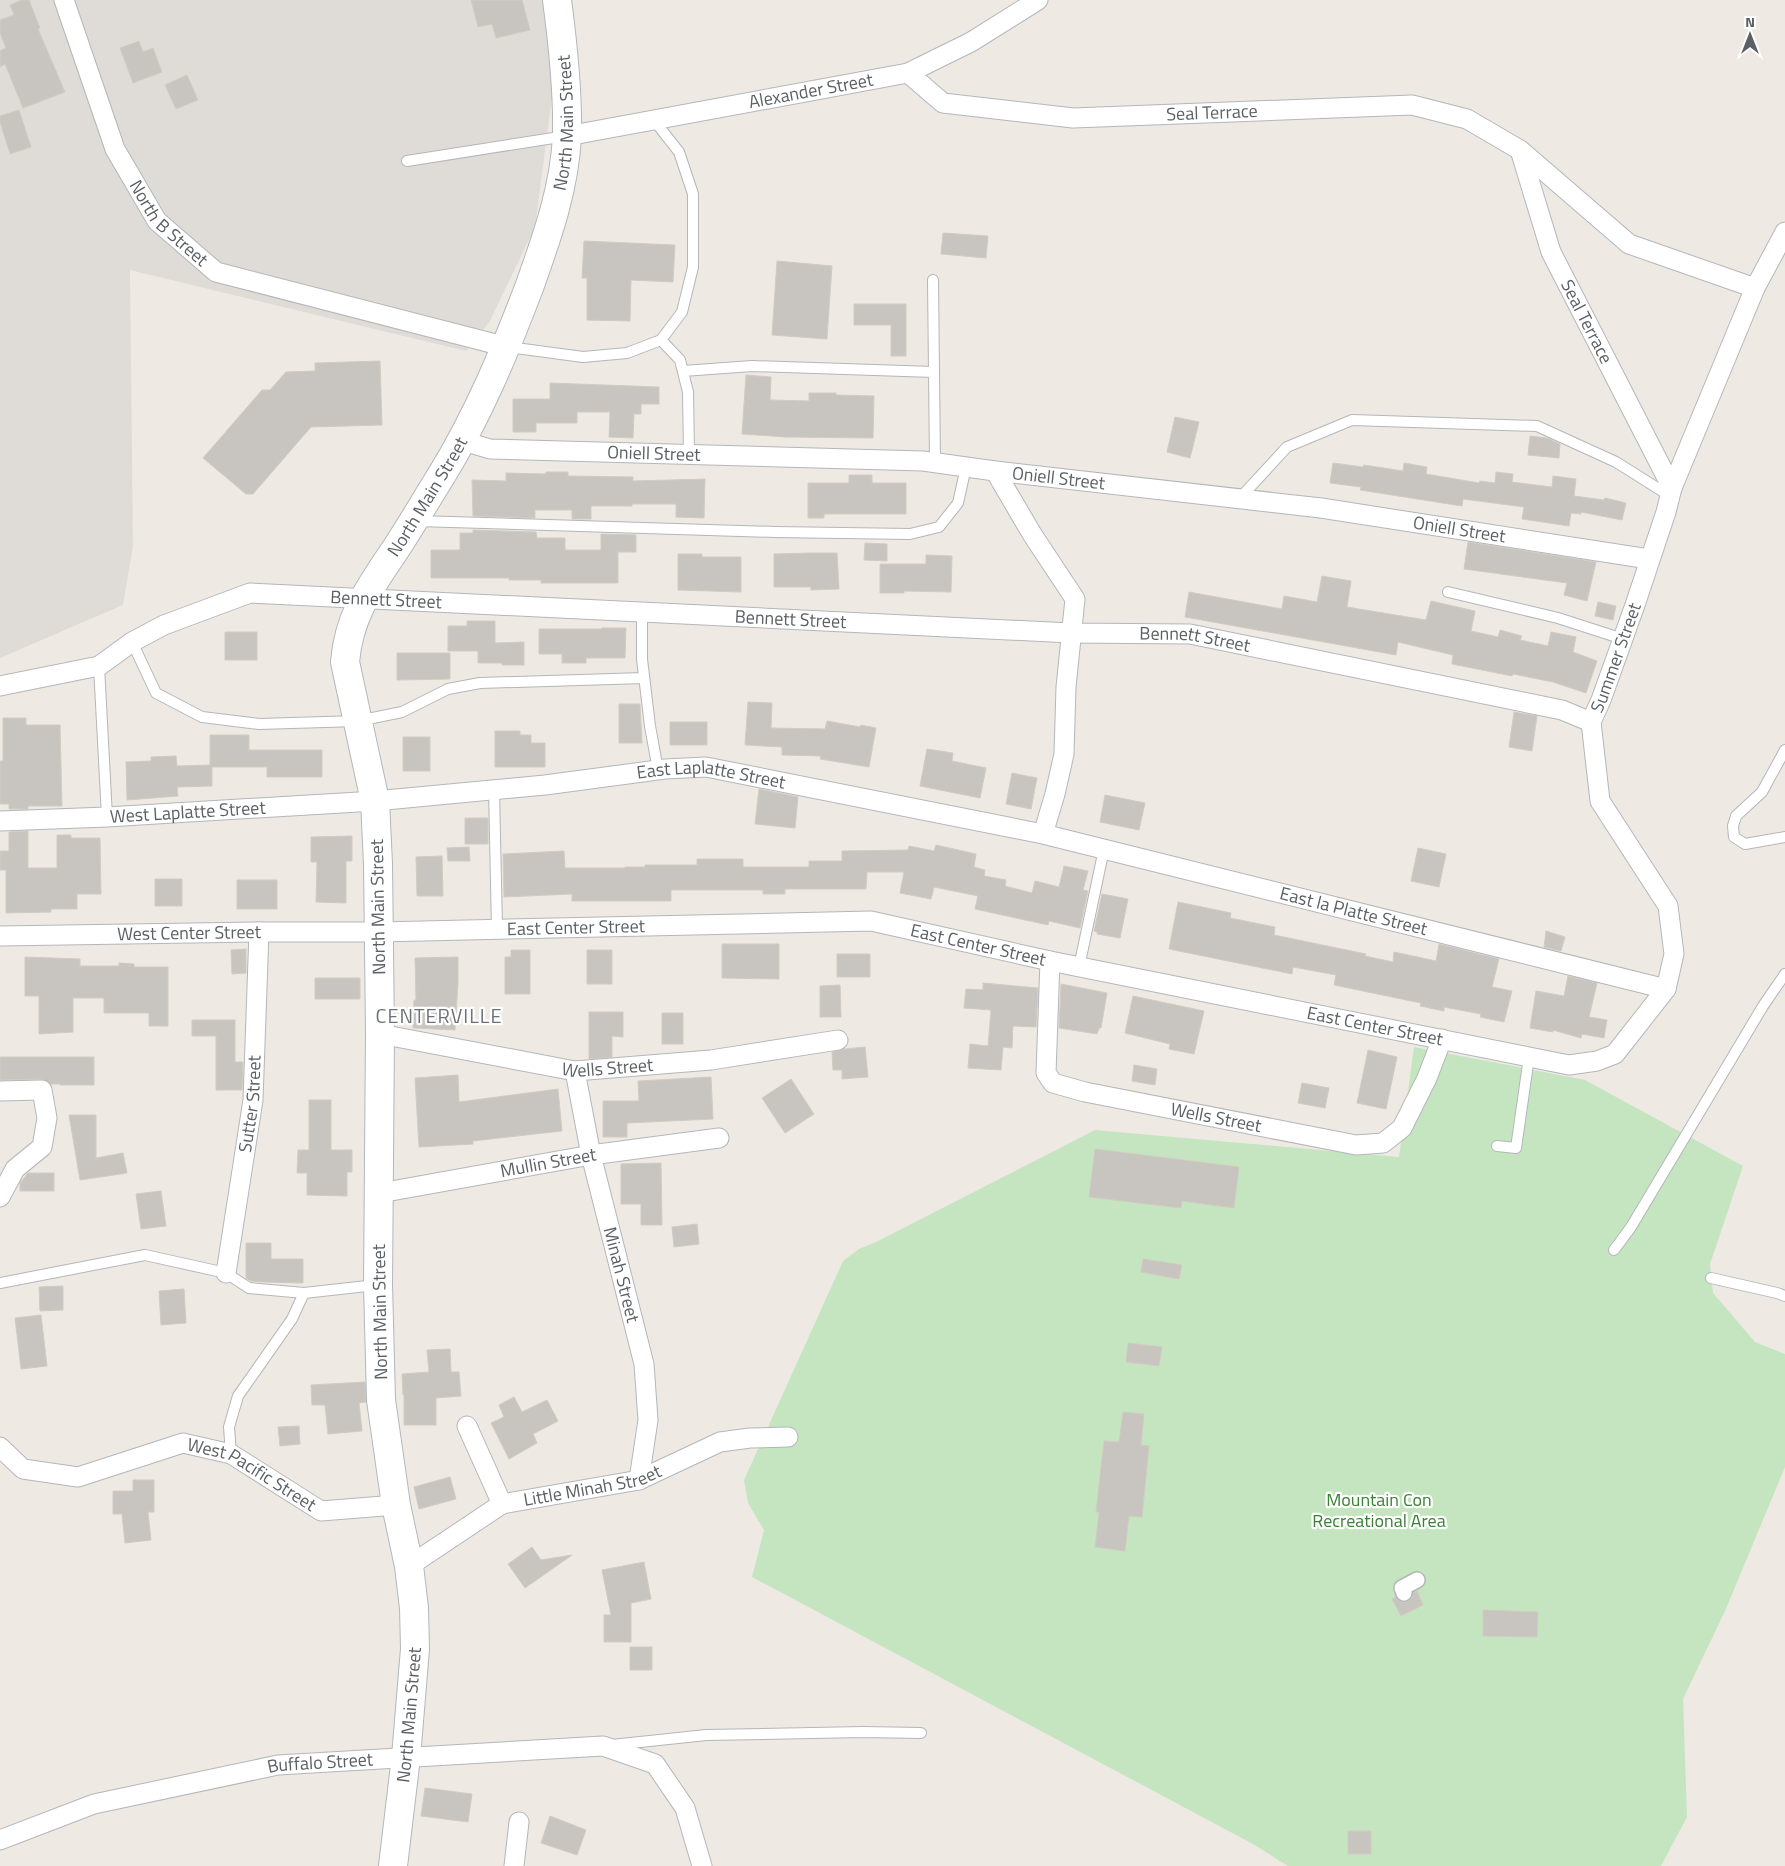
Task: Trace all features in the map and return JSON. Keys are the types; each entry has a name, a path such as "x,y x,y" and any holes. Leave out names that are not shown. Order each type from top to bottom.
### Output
{"main road":[{"name":"North Main Street","path":"393,1866 406,1757 415,1649 414,1608 409,1566 396,1505 381,1400 378,1285 380,1034 378,864 375,801 345,662 346,644 363,598 463,441 507,347 543,250 560,192 567,136 564,53 557,0"}],"street":[{"name":"North B Street","path":"64,0 115,149 157,221 216,272 507,347"},
{"name":"Alexander Street","path":"567,136 908,73 971,42 1038,0"},
{"name":"Seal Terrace","path":"908,73 943,103 1073,118 1412,105 1467,119 1520,150 1629,244 1755,288"},
{"name":"Seal Terrace","path":"1520,150 1551,252 1671,492"},
{"name":"Summer Street","path":"1569,1065 1598,1061 1615,1054 1666,989 1674,954 1668,906 1600,801 1591,722 1602,700 1666,512 1671,492 1755,288 1785,232"},
{"name":"Oniell Street","path":"463,441 490,449 935,463 1321,508 1649,559"},
{"path":"995,471 1032,534 1075,599 1066,687 1064,754 1043,834"},
{"name":"Bennett Street","path":"0,686 99,666 132,642 164,625 250,593 1071,632 1190,634 1562,710 1591,722"},
{"name":"East Laplatte Street","path":"375,801 545,785 658,770 706,767 1043,834"},
{"name":"West Laplatte Street","path":"0,820 107,817 375,801"},
{"name":"East la Platte Street","path":"1043,834 1666,989"},
{"name":"East Center Street","path":"379,932 871,921 1079,967 1569,1065"},
{"name":"Sutter Street","path":"226,1273 254,1100 259,932"},
{"name":"West Center Street","path":"0,936 379,932"},
{"name":"Wells Street","path":"1050,961 1046,1073 1053,1083 1085,1092 1356,1144 1383,1143 1402,1128 1427,1078 1442,1039"},
{"name":"Wells Street","path":"380,1034 575,1071 711,1060 838,1040"},
{"name":"Minah Street","path":"575,1071 591,1155 644,1364 648,1420 639,1480"},
{"path":"0,1092 42,1090 47,1118 42,1147 15,1169 0,1197"},
{"name":"Mullin Street","path":"380,1193 591,1155 719,1138"},
{"path":"467,1426 502,1504"},
{"name":"Little Minah Street","path":"409,1566 502,1504 639,1480 720,1442 750,1438 788,1438"},
{"name":"West Pacific Street","path":"0,1447 23,1469 78,1477 183,1443 231,1454 321,1511 396,1505"},
{"path":"1404,1593 1402,1588 1417,1580"},
{"name":"Buffalo Street","path":"0,1840 94,1804 278,1765 603,1746 655,1764 685,1808 702,1866"},
{"path":"514,1866 518,1822"}],"lane":[{"path":"507,347 583,357 627,353 660,340 682,312 693,267 693,194 679,152 654,119"},
{"path":"406,161 567,136"},
{"path":"933,280 935,463"},
{"path":"660,340 680,360 683,371 688,392 689,455"},
{"path":"683,371 752,366 934,372"},
{"path":"1240,498 1287,447 1352,420 1537,426 1616,462 1671,492"},
{"path":"413,521 765,532 910,534 938,527 958,503 966,467"},
{"path":"1448,592 1558,618 1623,639"},
{"path":"642,612 642,659 650,726 658,770"},
{"path":"132,642 156,693 202,717 259,724 358,721 402,712 448,689 480,683 644,678"},
{"path":"99,666 107,817"},
{"path":"1785,750 1762,792 1736,816 1733,826 1734,837 1745,844 1785,837"},
{"path":"494,790 497,929"},
{"path":"1079,967 1104,849"},
{"path":"1614,1250 1631,1227 1763,1006 1785,974"},
{"path":"1497,1146 1516,1148 1529,1057"},
{"path":"0,1283 145,1254 226,1273 249,1288 304,1293 378,1285"},
{"path":"1711,1278 1785,1296"},
{"path":"231,1454 229,1427 238,1396 292,1319 304,1293"},
{"path":"603,1746 706,1736 863,1732 921,1733"}],"shaded area":[{"path":"0,0 545,0 554,82 535,227 490,321 466,351 130,270 133,546 123,605 0,658"}],"green space":[{"name":"Mountain Con Recreational Area","path":"1414,1047 1585,1080 1743,1166 1710,1264 1713,1293 1755,1342 1785,1354 1785,1467 1725,1611 1683,1699 1687,1817 1661,1866 1288,1866 1253,1844 752,1577 764,1530 748,1503 744,1480 843,1261 859,1249 1095,1130 1399,1157"}],"building":[{"path":"22,0 29,0 40,28 38,29 65,92 23,108 5,64 0,67 0,51 6,48 0,33 0,20 14,15 10,5"},
{"path":"471,0 522,0 530,30 496,38 492,24 478,27"},
{"path":"139,41 143,52 153,48 162,72 133,83 120,48"},
{"path":"187,75 198,100 176,109 165,85"},
{"path":"19,110 31,147 10,154 0,122 0,116"},
{"path":"943,233 988,236 986,258 941,254"},
{"path":"584,241 675,245 673,282 631,280 630,321 587,320 587,278 582,278"},
{"path":"777,261 832,266 827,339 772,335"},
{"path":"854,304 906,304 906,356 891,356 891,325 854,325"},
{"path":"380,361 382,425 311,427 253,494 246,494 203,458 262,390 270,390 286,372 315,371 315,363"},
{"path":"746,375 771,377 770,400 809,401 809,393 874,396 873,438 785,437 742,434"},
{"path":"550,383 659,387 659,404 641,404 641,414 634,414 633,438 609,437 610,412 577,412 577,423 536,423 536,432 513,432 513,399 550,399"},
{"path":"1175,417 1199,422 1190,458 1167,452"},
{"path":"1530,436 1547,438 1560,444 1559,458 1528,455"},
{"path":"1333,463 1363,467 1364,465 1403,471 1404,463 1427,467 1426,474 1479,483 1480,481 1495,483 1496,472 1513,474 1512,482 1552,487 1553,476 1576,479 1574,496 1604,500 1605,498 1626,503 1622,520 1581,512 1581,514 1571,513 1569,526 1522,519 1524,507 1463,499 1462,506 1360,490 1361,487 1330,483"},
{"path":"546,472 568,472 568,476 633,477 633,481 705,479 704,518 676,517 676,504 591,506 591,519 572,519 572,510 535,510 535,518 473,516 472,480 506,481 506,473 546,474"},
{"path":"849,475 872,475 872,483 906,483 906,514 824,514 824,518 808,518 808,483 849,483"},
{"path":"473,530 536,532 537,538 565,538 565,550 601,550 601,534 636,535 636,552 618,552 618,583 541,583 541,580 509,580 509,578 431,578 431,550 460,550 460,533 473,533"},
{"path":"1468,542 1596,562 1587,601 1564,595 1567,583 1464,569"},
{"path":"865,543 887,544 887,561 864,560"},
{"path":"837,553 839,589 811,590 811,587 774,587 774,554"},
{"path":"678,554 702,554 702,557 741,557 741,592 678,590"},
{"path":"926,555 952,556 951,592 904,591 904,593 880,593 880,564 926,564"},
{"path":"1322,576 1351,581 1347,607 1426,620 1431,601 1475,611 1471,631 1498,637 1500,630 1522,636 1520,640 1548,646 1551,632 1576,637 1573,652 1597,661 1586,693 1553,682 1452,664 1453,655 1398,642 1396,655 1185,617 1189,592 1282,609 1284,596 1317,602"},
{"path":"1598,602 1616,606 1613,620 1595,616"},
{"path":"467,621 495,621 495,643 524,642 524,665 478,663 478,651 448,651 448,626 467,626"},
{"path":"626,628 625,658 586,658 586,663 562,663 562,654 539,654 539,629"},
{"path":"225,632 257,632 257,660 225,660"},
{"path":"397,653 450,653 450,679 397,680"},
{"path":"748,702 772,703 771,728 825,729 827,721 876,728 869,767 820,759 821,756 782,755 782,747 745,745"},
{"path":"619,704 640,704 642,743 619,743"},
{"path":"1514,712 1537,716 1532,751 1509,747"},
{"path":"3,718 26,718 26,725 60,725 62,806 28,806 28,809 9,809 9,804 0,804"},
{"path":"670,722 707,722 707,745 670,745"},
{"path":"495,731 520,731 520,735 531,735 531,743 545,743 545,767 495,767"},
{"path":"210,735 249,735 249,750 322,750 322,777 267,777 267,767 212,767 212,786 177,787 178,796 127,800 126,762 151,761 151,757 176,756 177,766 210,765"},
{"path":"403,737 430,737 430,771 403,771"},
{"path":"927,749 953,753 952,761 986,768 980,798 920,786"},
{"path":"1012,773 1037,778 1031,809 1006,804"},
{"path":"759,789 798,797 795,828 755,824"},
{"path":"1105,795 1145,803 1139,830 1100,822"},
{"path":"465,818 488,818 488,844 465,844"},
{"path":"28,831 28,868 57,868 57,835 71,835 71,838 100,838 101,894 77,894 77,909 51,909 51,912 6,913 6,870 0,870 0,851 9,851 9,832"},
{"path":"352,836 352,861 346,861 346,903 316,902 317,862 311,862 311,837"},
{"path":"936,845 976,854 974,867 985,870 984,876 1006,880 1005,886 1032,893 1035,881 1059,887 1064,866 1088,871 1083,890 1088,891 1080,928 1049,921 1048,925 975,909 978,896 934,887 931,899 900,893 904,872 867,872 866,889 785,889 785,894 763,894 763,890 671,890 671,901 572,901 572,894 504,897 503,854 564,851 565,868 697,865 697,859 743,859 743,867 809,867 809,861 842,861 842,851 908,850 909,846 934,851"},
{"path":"469,847 470,861 448,861 447,848"},
{"path":"1418,848 1446,854 1439,887 1411,881"},
{"path":"442,856 443,896 417,896 416,857"},
{"path":"155,879 182,879 182,906 155,906"},
{"path":"237,880 277,880 277,909 237,909"},
{"path":"1102,894 1128,899 1120,938 1097,934 1094,931"},
{"path":"1178,902 1231,913 1230,918 1275,927 1274,935 1366,954 1365,956 1393,962 1394,952 1436,961 1439,944 1499,959 1492,987 1512,991 1504,1022 1480,1017 1481,1014 1444,1007 1444,1011 1420,1006 1421,1003 1334,985 1336,975 1293,967 1292,974 1169,949"},
{"path":"1546,931 1565,937 1561,951 1544,947"},
{"path":"722,944 779,944 779,979 722,978"},
{"path":"246,949 246,973 232,974 231,950"},
{"path":"511,950 530,950 530,994 505,994 505,957 511,957"},
{"path":"587,950 612,950 612,984 587,984"},
{"path":"837,954 870,954 870,977 837,977"},
{"path":"25,957 80,959 80,966 119,966 119,963 134,964 134,967 168,967 168,1026 149,1026 149,1013 104,1013 104,998 73,998 73,1032 39,1034 39,996 25,996"},
{"path":"458,957 455,1030 413,1028 414,1000 416,1000 415,958"},
{"path":"1568,976 1597,983 1589,1017 1607,1020 1604,1038 1582,1034 1581,1038 1553,1030 1553,1032 1530,1028 1536,991 1564,996"},
{"path":"315,978 360,978 360,999 315,999"},
{"path":"983,983 1038,988 1036,1027 1013,1026 1012,1048 1003,1047 1001,1070 968,1068 970,1044 988,1046 991,1010 964,1008 966,989 983,990"},
{"path":"1061,984 1107,993 1101,1028 1099,1028 1097,1034 1059,1028"},
{"path":"840,985 841,1017 820,1017 820,986"},
{"path":"1133,996 1204,1011 1194,1054 1169,1049 1170,1044 1125,1033"},
{"path":"589,1012 623,1012 623,1037 612,1036 612,1057 589,1059"},
{"path":"662,1013 683,1013 683,1044 662,1044"},
{"path":"192,1020 235,1020 235,1062 243,1062 242,1090 216,1090 216,1036 192,1036"},
{"path":"865,1047 868,1077 842,1079 842,1070 833,1070 832,1052"},
{"path":"1368,1050 1397,1057 1386,1109 1357,1103"},
{"path":"0,1057 94,1057 94,1085 51,1084 42,1079 0,1080"},
{"path":"1134,1065 1157,1069 1155,1085 1132,1081"},
{"path":"458,1075 459,1102 558,1089 562,1131 473,1141 473,1144 419,1147 415,1078"},
{"path":"711,1077 713,1119 627,1123 627,1137 603,1137 603,1101 639,1101 638,1081"},
{"path":"791,1079 814,1114 785,1133 762,1098"},
{"path":"1302,1083 1329,1088 1325,1108 1298,1103"},
{"path":"309,1100 331,1100 331,1150 352,1150 352,1172 347,1172 347,1196 307,1195 307,1173 297,1173 298,1150 309,1150"},
{"path":"69,1115 96,1115 96,1158 123,1153 127,1173 80,1180"},
{"path":"1095,1149 1239,1167 1234,1208 1182,1201 1181,1208 1089,1197"},
{"path":"661,1163 662,1225 641,1225 641,1204 621,1204 621,1164"},
{"path":"28,1173 54,1173 54,1191 20,1191 20,1183"},
{"path":"161,1191 166,1226 141,1229 136,1194"},
{"path":"697,1224 699,1244 674,1247 672,1227"},
{"path":"246,1243 271,1243 271,1259 303,1259 303,1283 262,1282 251,1281 246,1278"},
{"path":"1143,1259 1182,1265 1179,1279 1141,1272"},
{"path":"63,1286 63,1310 40,1311 39,1287"},
{"path":"184,1289 186,1323 161,1325 159,1291"},
{"path":"41,1315 47,1366 21,1369 15,1318"},
{"path":"1128,1343 1162,1347 1159,1366 1126,1362"},
{"path":"450,1349 451,1372 459,1372 461,1396 436,1398 436,1425 404,1425 402,1374 429,1372 427,1350"},
{"path":"365,1382 366,1402 359,1403 362,1431 328,1434 325,1405 312,1405 311,1385"},
{"path":"514,1397 522,1412 547,1400 558,1421 533,1434 537,1443 509,1459 491,1423 504,1417 499,1405"},
{"path":"1123,1412 1144,1414 1141,1445 1149,1446 1142,1517 1129,1516 1125,1551 1095,1547 1099,1512 1096,1512 1104,1441 1119,1442"},
{"path":"299,1426 300,1444 280,1446 278,1427"},
{"path":"450,1477 456,1499 419,1509 414,1487"},
{"path":"133,1480 154,1480 154,1512 148,1512 151,1540 125,1543 122,1514 113,1514 113,1491 133,1491"},
{"path":"532,1547 541,1560 572,1555 525,1588 508,1564"},
{"path":"644,1562 651,1599 631,1603 631,1642 604,1642 604,1615 611,1615 602,1570"},
{"path":"1417,1591 1423,1605 1401,1616 1392,1599 1396,1597 1402,1602 1407,1602 1412,1598 1413,1593"},
{"path":"1483,1610 1538,1612 1537,1637 1483,1636"},
{"path":"630,1647 652,1647 652,1670 630,1670"},
{"path":"425,1788 472,1794 468,1822 421,1816"},
{"path":"550,1816 586,1830 577,1855 541,1843"},
{"path":"1348,1831 1371,1831 1371,1854 1348,1854"}],"district":[{"name":"CENTERVILLE","path":"439,1016"}]}
